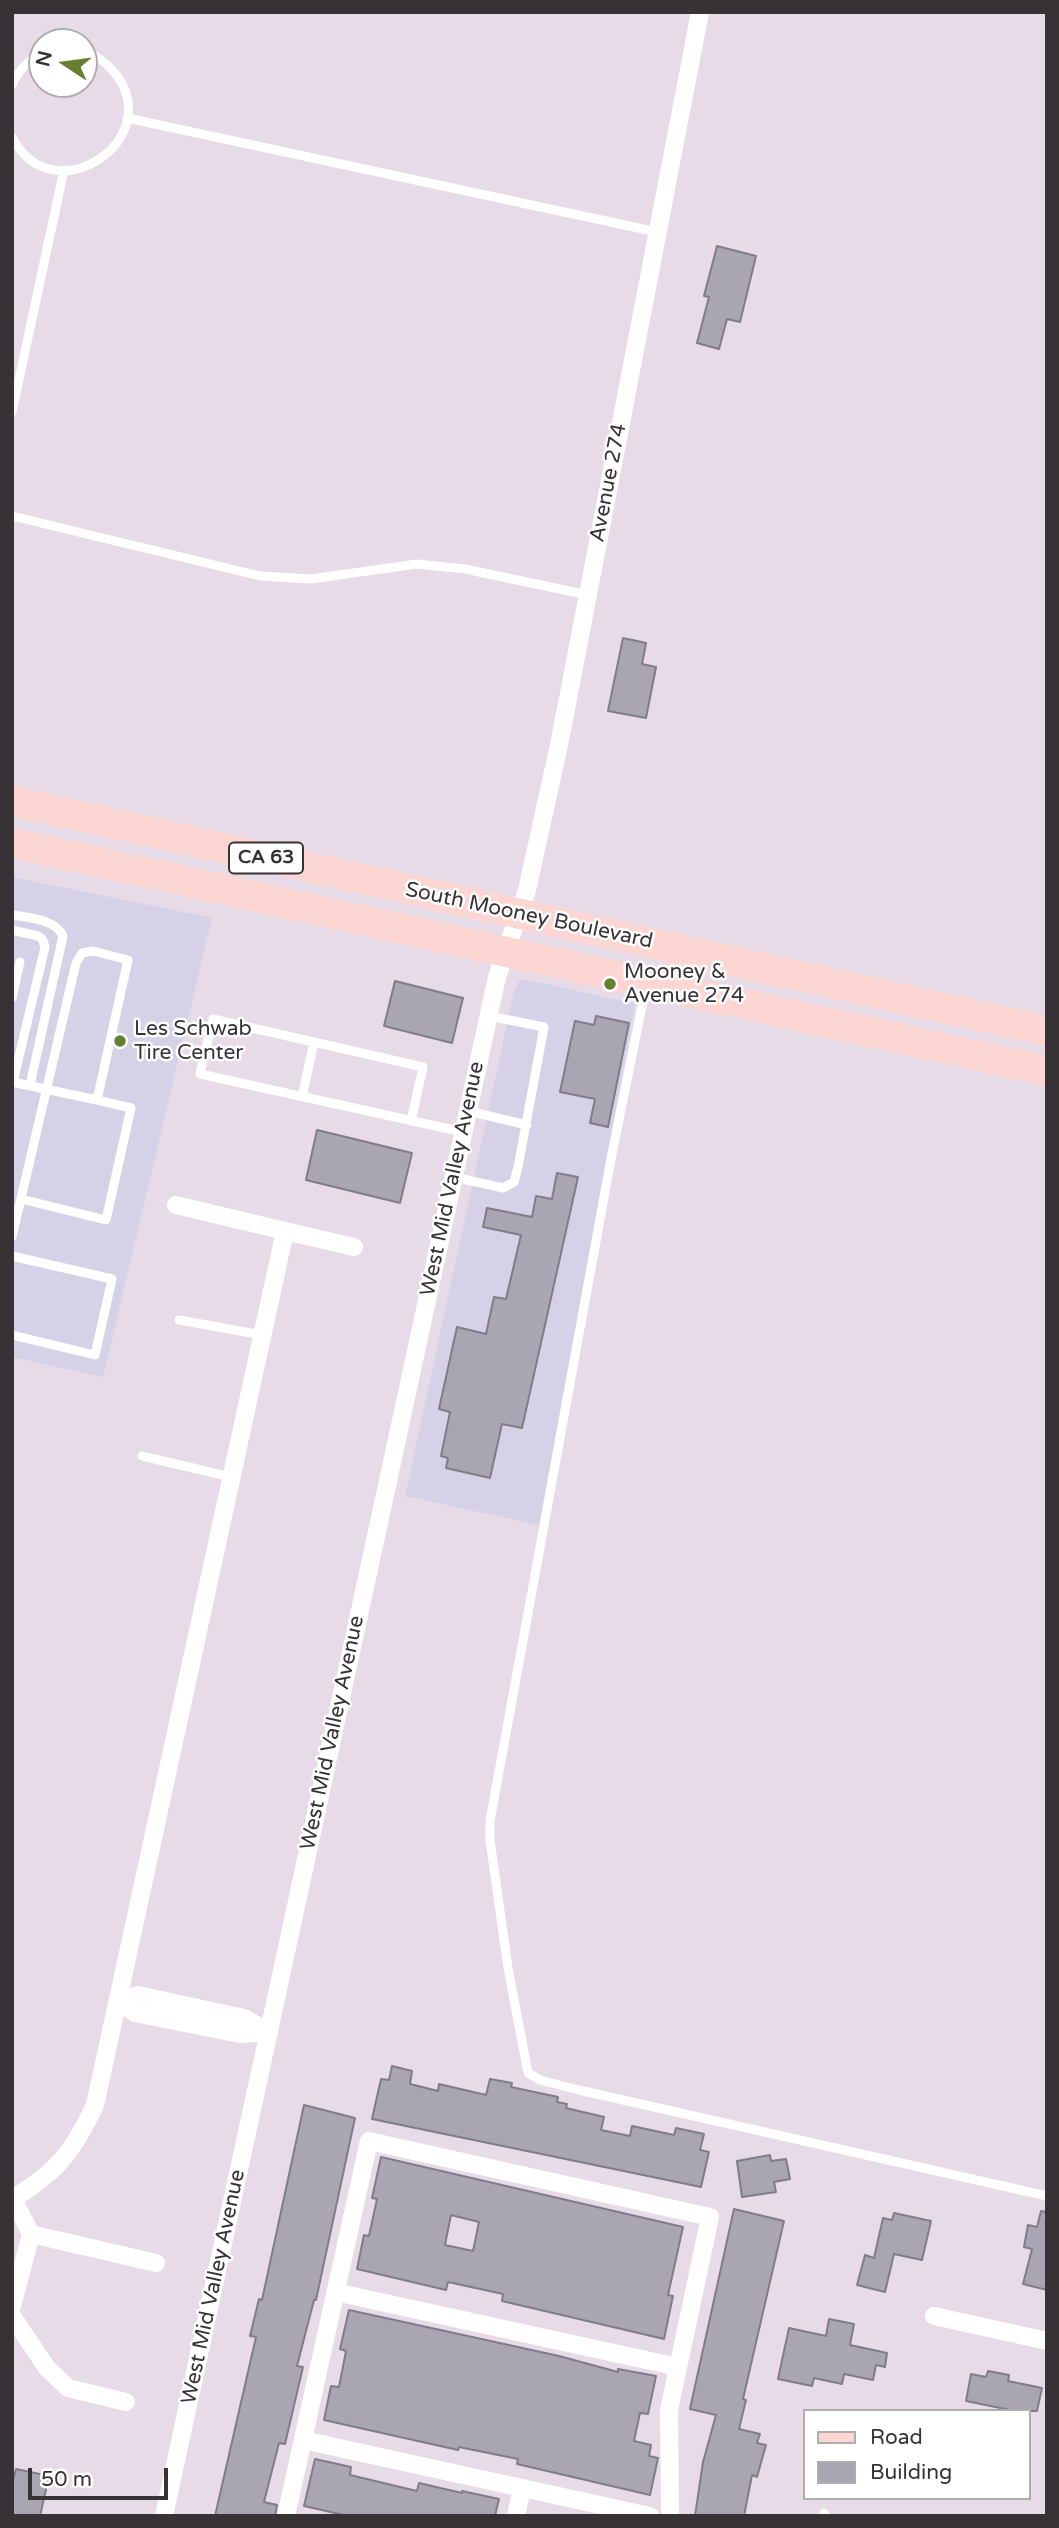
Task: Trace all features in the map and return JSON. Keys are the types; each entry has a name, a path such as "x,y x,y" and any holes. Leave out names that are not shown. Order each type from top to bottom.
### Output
{"main road":[{"name":"South Mooney Boulevard","path":"12,801 1047,1031"},
{"path":"12,820 153,849 188,853 227,849"},
{"name":"South Mooney Boulevard","path":"12,843 1047,1071"}],"street":[{"name":"Avenue 274","path":"506,951 527,890 551,783 700,12"},
{"name":"West Mid Valley Avenue","path":"164,2516 463,1132 506,951"},
{"path":"176,1205 354,1247"},
{"path":"12,2306 31,2234 12,2199 44,2179 67,2157 83,2132 95,2105 285,1231"},
{"path":"119,2001 138,1996 244,2018 269,2032"},
{"path":"286,2516 369,2141 710,2217 669,2410 670,2516"},
{"path":"31,2234 156,2263"},
{"path":"335,2292 678,2367"},
{"path":"12,2316 47,2368 68,2388 126,2402"},
{"path":"934,2316 1047,2341"},
{"path":"303,2440 650,2516"},
{"path":"516,2516 522,2487"}],"lane":[{"path":"12,137 17,146 32,160 51,169 91,166 108,154 121,138 127,118 126,97 119,78 106,63 98,59"},
{"path":"12,85 18,72 28,63"},
{"path":"127,118 657,232"},
{"path":"12,412 64,170"},
{"path":"12,516 260,576 312,579 417,564 465,569 588,595"},
{"path":"12,915 53,925 63,936 30,1086"},
{"path":"12,930 38,936 45,947 13,1082 131,1108 106,1220 21,1199"},
{"path":"12,1237 76,963 82,953 93,951 128,960 97,1100"},
{"path":"12,998 20,962"},
{"path":"647,984 611,1159 490,1821 490,1840 508,1968 528,2073 540,2080 579,2090 1047,2196"},
{"path":"454,1177 503,1188 509,1186 514,1182 527,1125 544,1027 489,1016"},
{"path":"411,1121 423,1067 213,1019 200,1074 302,1097 411,1121 463,1132"},
{"path":"302,1097 314,1042"},
{"path":"468,1111 527,1125"},
{"path":"12,1256 112,1279 95,1355 12,1335"},
{"path":"180,1320 262,1335"},
{"path":"142,1457 230,1477"}],"shaded area":[{"path":"12,877 212,918 103,1377 12,1357"},
{"path":"520,980 635,1004 539,1525 405,1496 514,991"}],"building":[{"path":"717,246 756,256 740,322 727,319 719,349 697,343 709,297 704,296"},
{"path":"623,638 646,643 642,664 656,667 646,718 608,711"},
{"path":"395,981 463,998 452,1043 384,1026"},
{"path":"596,1016 629,1023 608,1127 590,1123 595,1099 560,1092 575,1021 594,1025"},
{"path":"317,1130 412,1153 400,1203 306,1180"},
{"path":"557,1173 578,1177 522,1428 502,1424 490,1478 446,1468 448,1458 441,1456 450,1412 439,1409 457,1327 486,1334 494,1297 506,1299 521,1235 483,1227 487,1208 532,1217 536,1196 552,1199"},
{"path":"392,2066 412,2071 410,2084 438,2091 439,2084 486,2095 490,2079 512,2083 511,2087 558,2097 557,2102 567,2104 566,2108 604,2117 601,2130 630,2136 632,2126 674,2135 676,2128 704,2134 700,2150 709,2152 701,2187 372,2119 381,2079 389,2080"},
{"path":"304,2105 355,2118 316,2300 297,2366 303,2367 285,2444 279,2443 264,2502 277,2505 275,2516 215,2516 256,2337 250,2336 259,2299 262,2300"},
{"path":"770,2155 771,2161 786,2159 790,2179 774,2182 776,2192 742,2197 737,2161"},
{"path":"381,2157 683,2227 668,2295 673,2296 664,2339 502,2301 503,2294 448,2282 446,2290 357,2269 364,2235 369,2236 377,2199 372,2198","holes":["451,2215 479,2222 473,2251 445,2245"]},
{"path":"734,2209 784,2221 743,2399 746,2400 739,2429 760,2434 757,2443 766,2445 757,2477 752,2475 744,2516 695,2516 703,2462 716,2415 690,2409"},
{"path":"1041,2211 1047,2212 1047,2290 1023,2284 1032,2249 1024,2247 1028,2225 1037,2227"},
{"path":"894,2213 931,2221 922,2260 894,2254 885,2292 857,2285 865,2255 874,2258 883,2218 892,2220"},
{"path":"349,2310 559,2356 618,2372 618,2369 656,2376 648,2414 640,2413 634,2441 651,2445 649,2456 658,2458 650,2495 517,2464 518,2459 459,2447 458,2450 324,2420 331,2386 339,2387 346,2351 340,2349"},
{"path":"829,2319 854,2324 850,2345 887,2353 885,2367 876,2365 873,2380 844,2374 842,2384 814,2378 812,2386 778,2379 789,2328 826,2336"},
{"path":"988,2371 1009,2375 1008,2381 1042,2388 1037,2411 1005,2409 966,2401 971,2374 986,2377"},
{"path":"315,2459 351,2467 350,2475 417,2491 419,2483 499,2499 495,2516 348,2516 304,2506"},
{"path":"16,2469 49,2476 40,2516 12,2516 12,2484"}],"place":[{"name":"Mooney & Avenue 274","path":"610,984"},
{"name":"Les Schwab Tire Center","path":"120,1041"}]}
